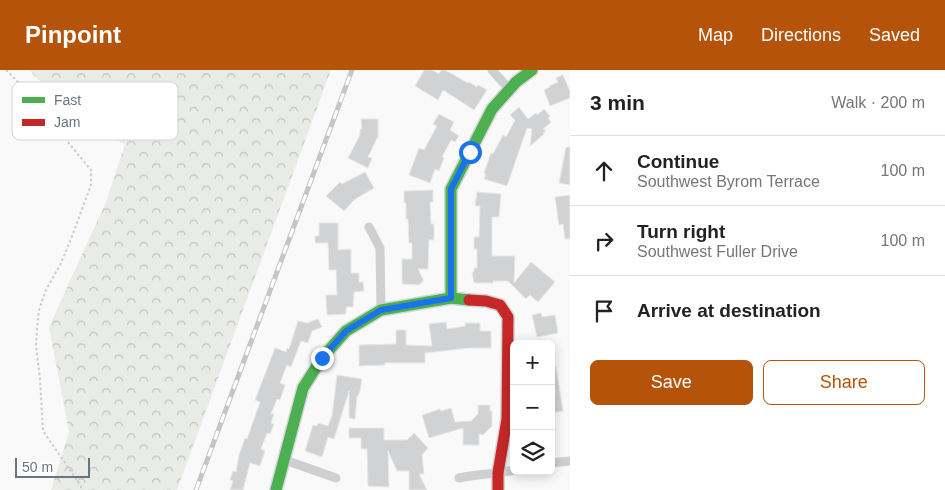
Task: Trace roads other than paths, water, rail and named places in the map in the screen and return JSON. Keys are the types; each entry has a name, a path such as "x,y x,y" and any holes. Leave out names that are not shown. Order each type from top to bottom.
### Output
{"street":[{"path":"492,70 509,89"},
{"path":"451,298 451,189 492,110 509,89 532,70"},
{"path":"370,227 380,248 381,310"},
{"path":"276,490 303,388 322,358 346,331 381,310 451,298 486,301 500,305 508,317 507,419 498,474 498,490"},
{"path":"285,460 336,478"},
{"path":"555,463 570,461"},
{"path":"459,478 477,474 498,474 510,471"}],"railway":[{"path":"196,490 352,70"}]}
